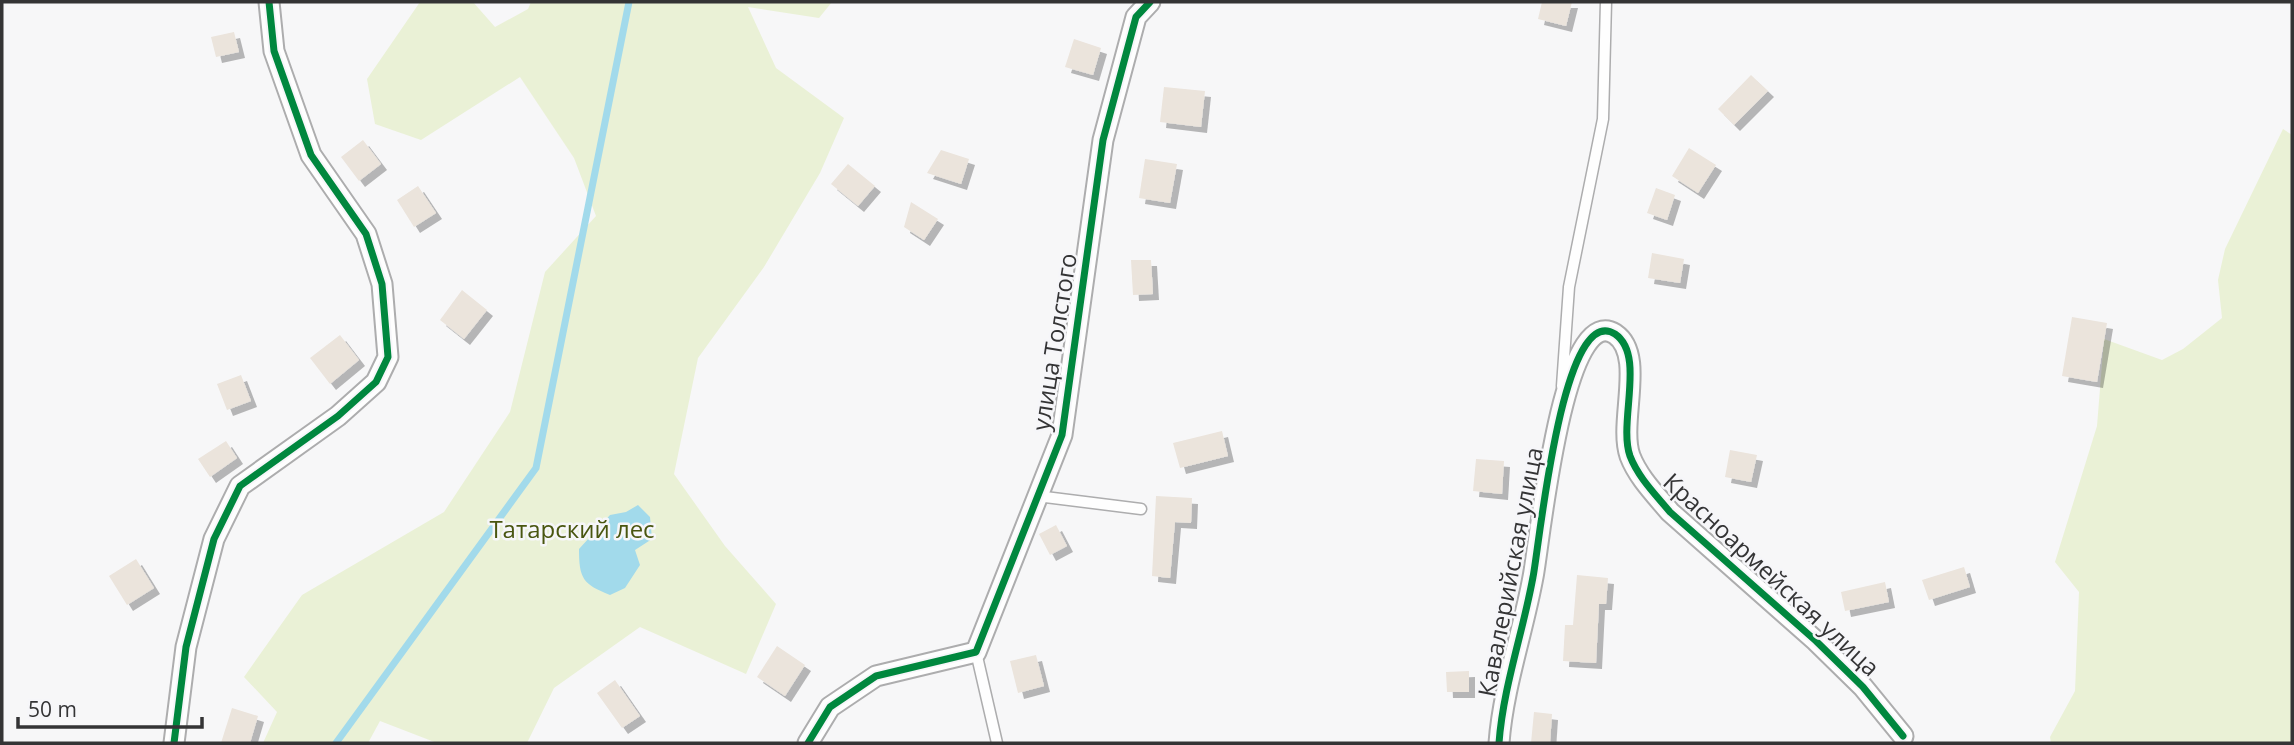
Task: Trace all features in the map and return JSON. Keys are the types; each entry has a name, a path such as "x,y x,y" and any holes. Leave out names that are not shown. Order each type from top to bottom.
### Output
{"street":[{"path":"174,743 186,647 214,539 240,486 348,408 376,382 388,357 383,284 366,234 311,155 274,51 269,2"},
{"name":"улица Толстого","path":"976,652 1062,435 1103,140 1136,17 1150,2"},
{"name":"Красноармейская улица","path":"1560,407 1582,350 1591,338 1603,331 1613,332 1624,342 1631,361 1626,425 1630,454 1644,481 1670,512 1854,677 1906,740"},
{"name":"Кавалерийская улица","path":"1499,743 1534,575 1560,407"},
{"path":"808,743 830,707 876,676 976,652"}],"lane":[{"path":"1560,407 1569,287 1603,119 1606,2"},
{"path":"1037,496 1141,509"},
{"path":"976,652 996,743"}],"green space":[{"name":"Татарский лес","path":"420,2 473,2 495,27 528,9 531,2 832,2 819,18 748,7 776,68 844,118 820,173 764,267 698,358 674,474 725,546 776,604 746,674 640,627 554,688 527,743 437,743 380,721 368,743 263,743 277,712 244,677 302,595 444,512 510,412 545,272 596,216 574,158 520,77 421,140 375,124 367,79"},
{"path":"2283,129 2292,135 2292,743 2051,743 2050,737 2075,691 2079,592 2055,562 2097,426 2104,339 2162,360 2183,349 2222,318 2218,280 2225,249"}],"water":[{"path":"638,505 650,517 652,539 635,550 640,565 625,588 610,595 588,584 584,579 579,549 610,515 626,512"}],"building":[{"path":"1542,2 1572,2 1566,26 1538,19"},
{"path":"234,32 239,52 216,57 211,37"},
{"path":"1074,39 1101,48 1093,75 1065,67"},
{"path":"1751,75 1768,91 1734,125 1718,109"},
{"path":"1164,87 1205,91 1201,127 1160,122"},
{"path":"363,140 381,164 359,181 341,157"},
{"path":"1689,148 1716,165 1698,193 1672,176"},
{"path":"941,150 969,159 961,184 927,173"},
{"path":"1145,159 1177,164 1170,203 1139,198"},
{"path":"848,164 875,186 858,206 831,184"},
{"path":"418,186 436,213 414,227 397,200"},
{"path":"1656,188 1675,195 1667,220 1647,213"},
{"path":"911,202 938,219 924,240 904,227"},
{"path":"1652,253 1684,259 1680,283 1648,278"},
{"path":"1131,260 1151,260 1153,294 1133,295"},
{"path":"462,290 487,310 464,339 440,320"},
{"path":"2072,317 2107,323 2097,382 2062,376"},
{"path":"340,335 359,360 330,384 310,358"},
{"path":"241,375 251,401 227,410 217,384"},
{"path":"1222,431 1228,456 1180,468 1173,443"},
{"path":"226,441 237,458 210,477 198,459"},
{"path":"1730,450 1757,455 1751,482 1725,477"},
{"path":"1476,459 1504,461 1502,494 1473,491"},
{"path":"1156,496 1192,498 1191,523 1175,522 1170,578 1152,576"},
{"path":"1056,525 1067,546 1050,555 1039,534"},
{"path":"136,559 154,588 127,605 109,576"},
{"path":"1964,567 1970,587 1929,600 1922,580"},
{"path":"1577,575 1608,578 1606,604 1599,604 1596,663 1563,661 1565,625 1573,625"},
{"path":"1885,582 1889,602 1845,611 1841,592"},
{"path":"777,646 805,665 785,696 757,677"},
{"path":"1036,655 1044,686 1018,693 1010,661"},
{"path":"1469,671 1469,692 1447,692 1446,672"},
{"path":"615,680 640,716 622,728 597,693"},
{"path":"232,708 258,716 250,743 221,743"},
{"path":"1534,712 1552,714 1550,743 1531,743"}],"waterway":[{"path":"336,743 536,468 629,2"}],"cycle path":[{"path":"174,743 186,647 214,539 240,486 338,416 376,382 388,357 382,284 366,234 311,155 274,51 269,2"},
{"path":"808,743 830,707 876,676 976,652 1062,435 1103,140 1136,17 1150,2"},
{"path":"1499,743 1509,681 1533,577 1556,432 1567,389 1581,354 1597,334 1615,334 1624,344 1629,357 1627,442 1633,464 1647,485 1670,512 1816,641 1863,687 1903,736"}]}
